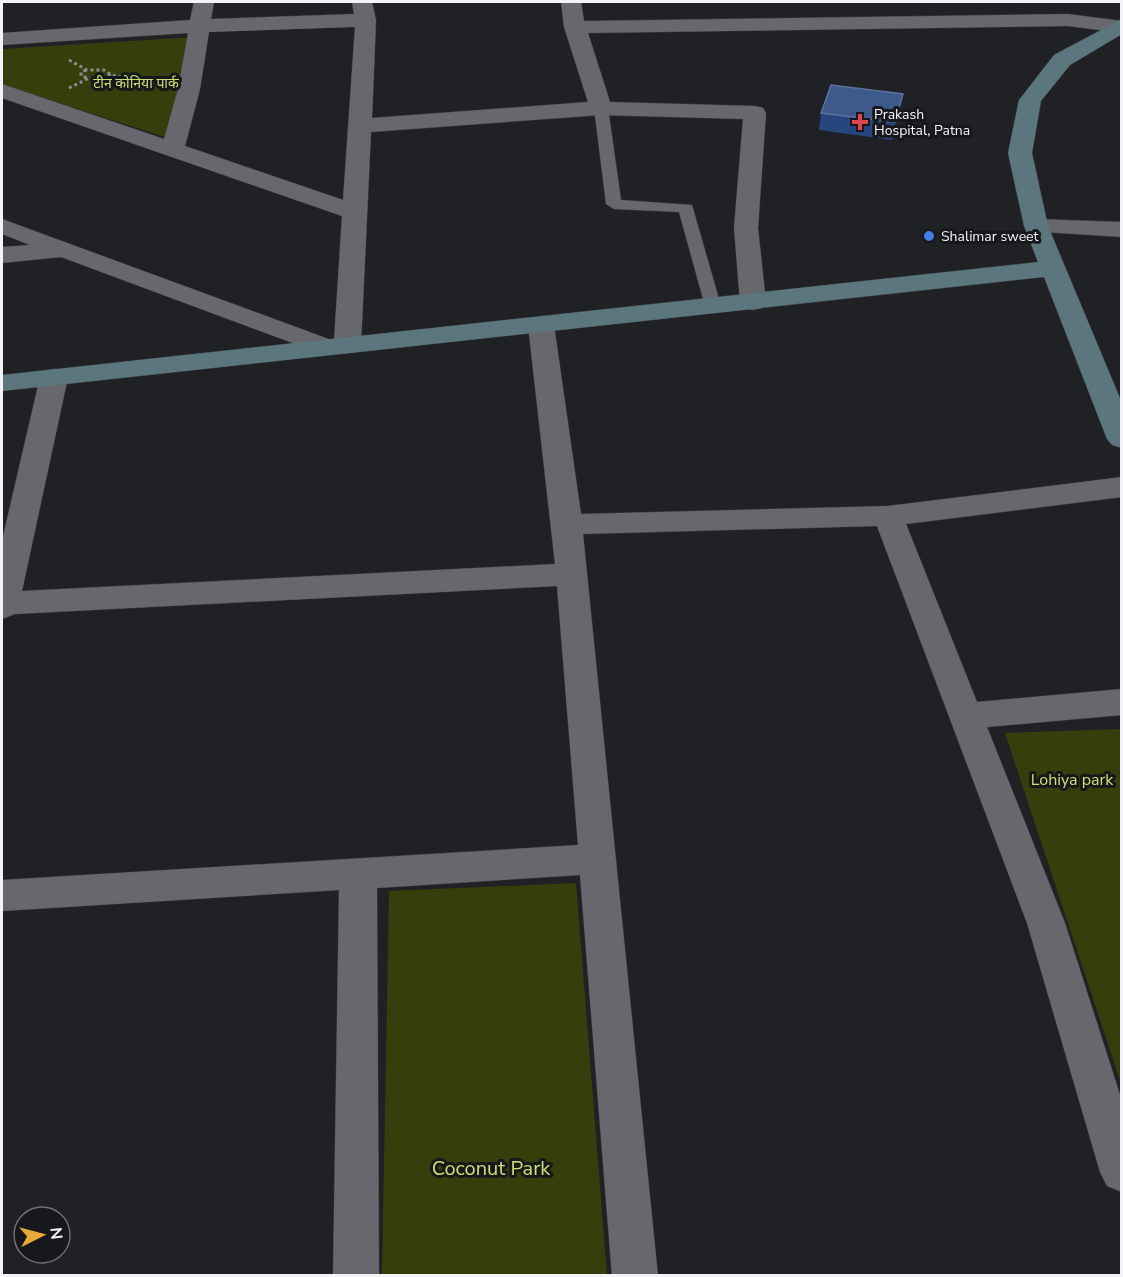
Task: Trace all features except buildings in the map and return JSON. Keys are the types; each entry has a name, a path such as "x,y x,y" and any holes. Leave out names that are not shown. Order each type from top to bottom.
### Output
{"street":[{"path":"172,151 189,89 204,2"},
{"path":"571,2 575,27 600,108"},
{"path":"2,39 200,26 364,11 353,212 336,346"},
{"path":"575,27 1068,20 1121,26"},
{"path":"1121,26 1062,60 1030,100 1020,153 1035,226 1122,439"},
{"path":"2,91 353,212"},
{"path":"358,126 600,108 755,113 746,228 753,302"},
{"path":"2,226 336,346"},
{"path":"1035,226 1122,230"},
{"path":"2,255 66,250"},
{"path":"2,383 1053,268"},
{"path":"541,325 567,524 635,1275"},
{"path":"54,377 2,606 571,574"},
{"path":"567,524 888,516 1122,487"},
{"path":"888,516 1046,923 1113,1113 1122,1172"},
{"path":"965,716 1122,702"},
{"path":"2,896 598,859"},
{"path":"356,1275 358,874"}],"lane":[{"path":"600,108 614,204 686,208 713,306"}],"path":[{"path":"61,56 87,70"},
{"path":"111,75 99,79 89,78 81,76 81,72 104,70 111,75 189,89"},
{"path":"63,90 89,78"}],"green space":[{"name":"टीन कोनिया पार्क","path":"193,37 165,137 2,85 2,49"},
{"name":"Lohiya park","path":"1122,729 1121,1083 1005,733"},
{"name":"Coconut Park","path":"576,883 607,1275 382,1275 389,891"}],"place":[{"name":"Prakash Hospital, Patna","path":"860,122"},
{"name":"Shalimar sweet","path":"929,236"}]}
